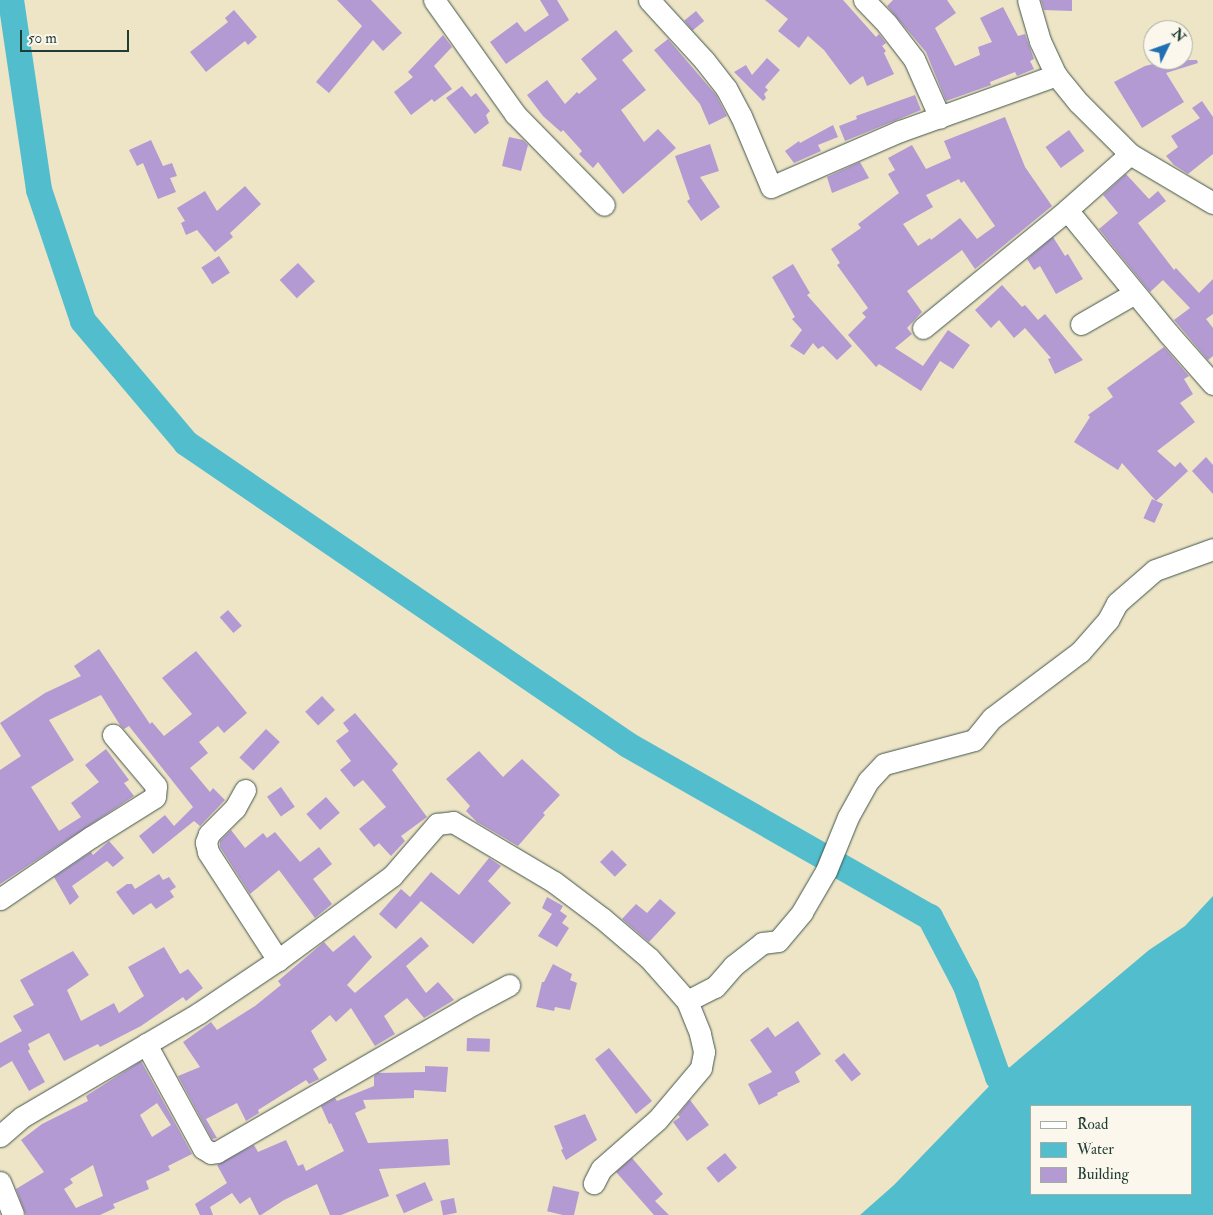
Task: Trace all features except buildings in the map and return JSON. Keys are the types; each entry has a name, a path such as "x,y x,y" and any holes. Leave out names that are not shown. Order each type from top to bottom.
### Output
{"street":[{"path":"434,0 515,114 604,205"},
{"path":"649,0 704,60 726,88 741,116 771,187 900,131 1056,75"},
{"path":"864,0 887,24 914,60 940,118"},
{"path":"1028,0 1040,42 1056,75 1079,103 1130,154 1213,203"},
{"path":"924,328 1067,210 1130,154"},
{"path":"1067,210 1213,384"},
{"path":"1081,324 1135,293"},
{"path":"687,1001 715,987 734,966 762,943 778,941 802,912 826,871 848,817 868,782 884,764 974,740 992,718 1080,652 1108,620 1117,603 1155,570 1213,548"},
{"path":"0,899 91,837 155,797 156,786 113,735"},
{"path":"245,790 235,808 209,834 206,842 208,852 278,960"},
{"path":"0,1136 22,1118 199,1013 278,960 392,876 437,824 453,822 554,882 602,918 649,958 687,1001 700,1034 704,1052 701,1068 657,1120 601,1168 594,1183"},
{"path":"146,1044 203,1148 212,1153 217,1152 509,985"},
{"path":"0,1182 14,1215"}],"water":[{"path":"1213,896 1213,1215 860,1215 894,1185 998,1077 1149,950 1185,926"}],"waterway":[{"path":"11,0 39,190 83,321 186,443 628,745 930,917 966,986 998,1077 1069,1105"}]}
